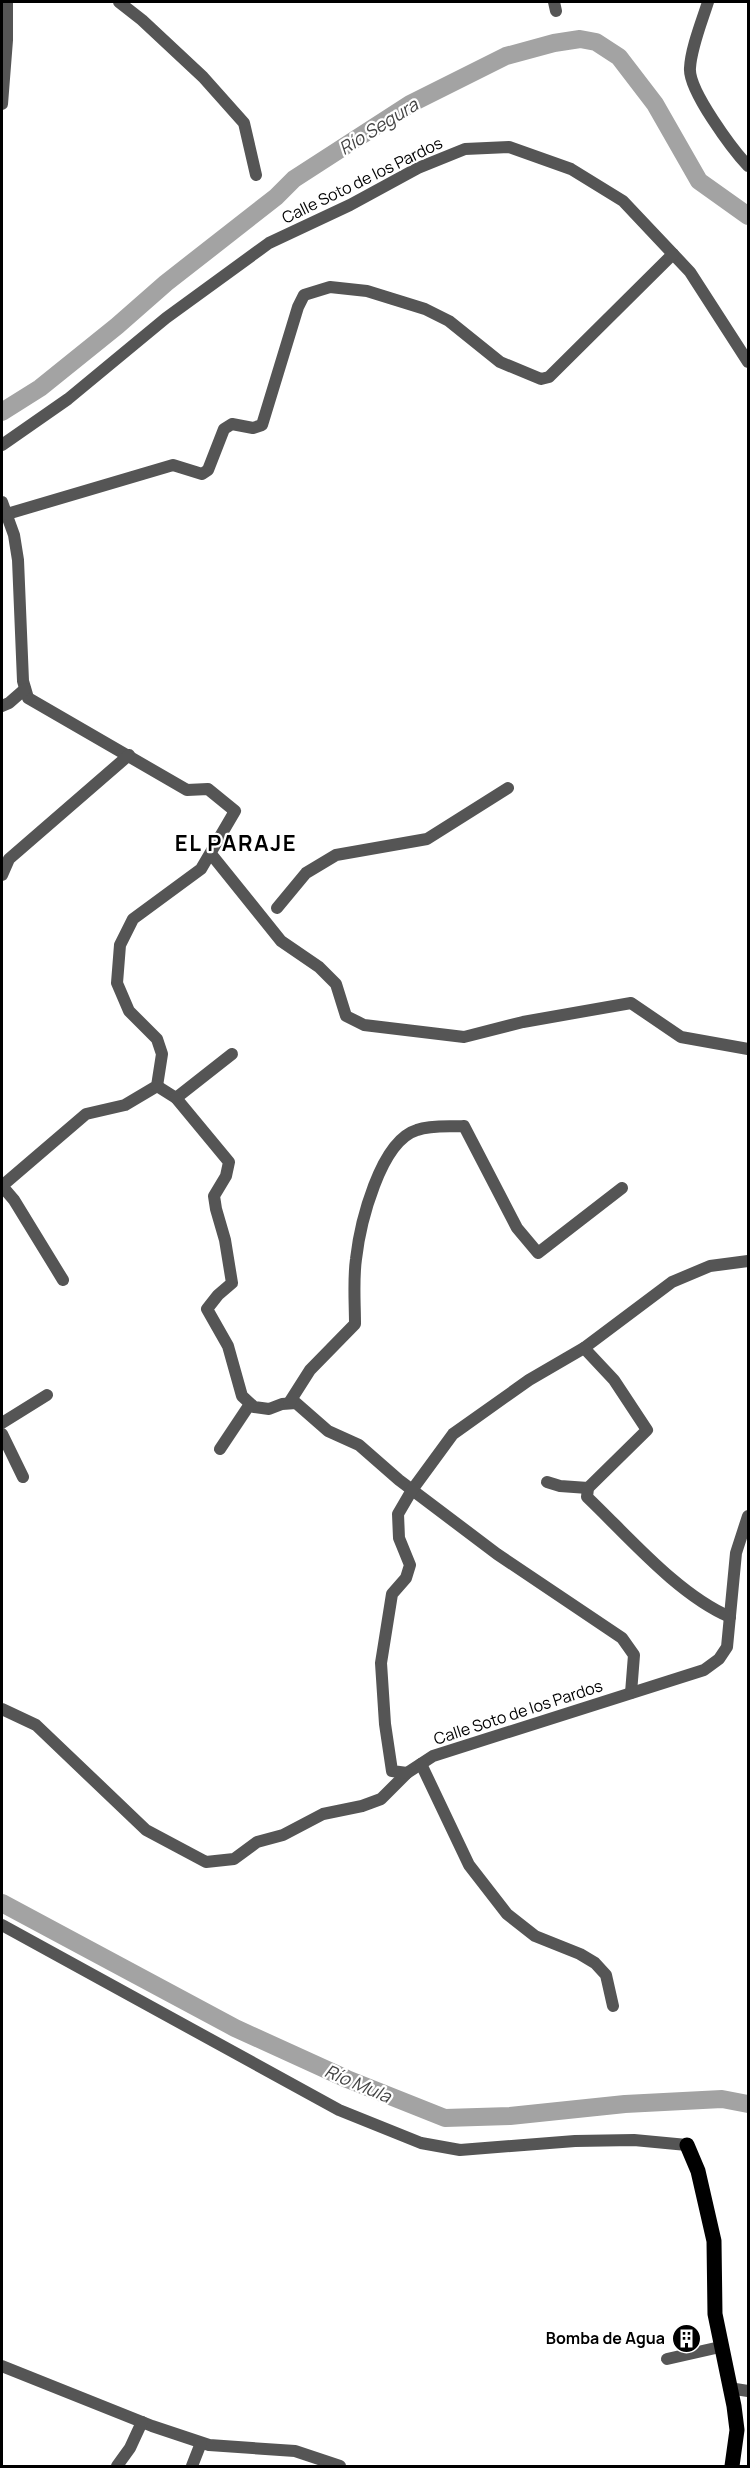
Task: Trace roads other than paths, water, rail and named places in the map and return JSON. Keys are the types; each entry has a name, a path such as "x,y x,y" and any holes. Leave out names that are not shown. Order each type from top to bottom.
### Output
{"main road":[{"path":"687,2145 698,2171 714,2241 715,2314 737,2430 732,2466"}],"street":[{"path":"2,104 7,40 7,2"},
{"path":"119,2 142,20 203,77 239,117 245,127 256,175"},
{"path":"708,2 690,70 695,90 748,166"},
{"name":"Calle Soto de los Pardos","path":"2,445 68,399 166,318 269,243 350,205 418,168 465,149 509,147 571,169 623,201 690,272 748,362"},
{"path":"7,514 173,465 202,474 208,470 224,429 232,424 253,429 262,425 298,307 304,295 312,291 330,286 367,291 424,309 449,321 500,362 541,379 549,377 673,254"},
{"path":"2,501 14,535 18,560 25,689 28,698 187,790 208,789 235,811 201,869 133,919 120,945 117,983 129,1011 157,1039 162,1054 157,1086"},
{"path":"2,706 25,689"},
{"path":"2,875 9,860 129,755"},
{"path":"277,908 306,873 336,855 427,839 508,788"},
{"path":"211,854 281,940 319,967 336,984 346,1016 364,1025 464,1037 523,1022 630,1003 681,1037 748,1049"},
{"path":"176,1098 232,1054"},
{"path":"157,1086 176,1098 229,1162 226,1176 214,1196 225,1240 231,1284 218,1294 207,1309 228,1347 242,1396 254,1407 270,1409 296,1403 327,1431 359,1445 412,1490 497,1554 622,1638 634,1654 631,1693"},
{"path":"63,1280 14,1200 2,1186 86,1114 125,1105 157,1086"},
{"path":"289,1403 310,1370 355,1324 355,1260 365,1213 382,1168 398,1141 417,1130 464,1126 518,1228 538,1253 622,1188"},
{"path":"407,1773 392,1771 385,1724 381,1663 392,1594 406,1578 410,1565 399,1538 398,1514 412,1490 453,1434 529,1380 584,1348 672,1282 710,1266 748,1262"},
{"path":"584,1348 614,1380 647,1430 588,1488 587,1497 658,1565 709,1608 730,1617"},
{"path":"2,1423 47,1395"},
{"path":"220,1449 250,1404"},
{"path":"2,1434 23,1477"},
{"path":"547,1482 560,1486 588,1488"},
{"name":"Calle Soto de los Pardos","path":"2,1709 36,1725 146,1830 206,1862 234,1859 256,1842 283,1835 323,1814 362,1806 381,1799 407,1773 433,1756 704,1670 719,1659 727,1647 736,1553 748,1516"},
{"path":"421,1764 469,1865 507,1914 536,1936 580,1954 595,1963 606,1975 613,2006"},
{"path":"2,1925 339,2110 421,2143 460,2150 587,2141 634,2140 687,2145"},
{"path":"667,2359 720,2347"},
{"path":"2,2366 142,2422 209,2445 295,2451 340,2466"},
{"path":"729,2388 748,2391"},
{"path":"117,2466 130,2448 142,2422"},
{"path":"192,2466 201,2442"}],"waterway":[{"name":"Río Segura","path":"2,412 40,388 166,283 276,197 294,179 410,104 506,56 554,43 580,39 596,42 619,57 655,104 699,181 748,216"},
{"name":"Río Mula","path":"2,1903 235,2028 347,2079 445,2118 510,2116 625,2104 722,2099 748,2104"}],"place":[{"name":"Bomba de Agua","path":"686,2338"}],"district":[{"name":"EL PARAJE","path":"236,843"}]}
